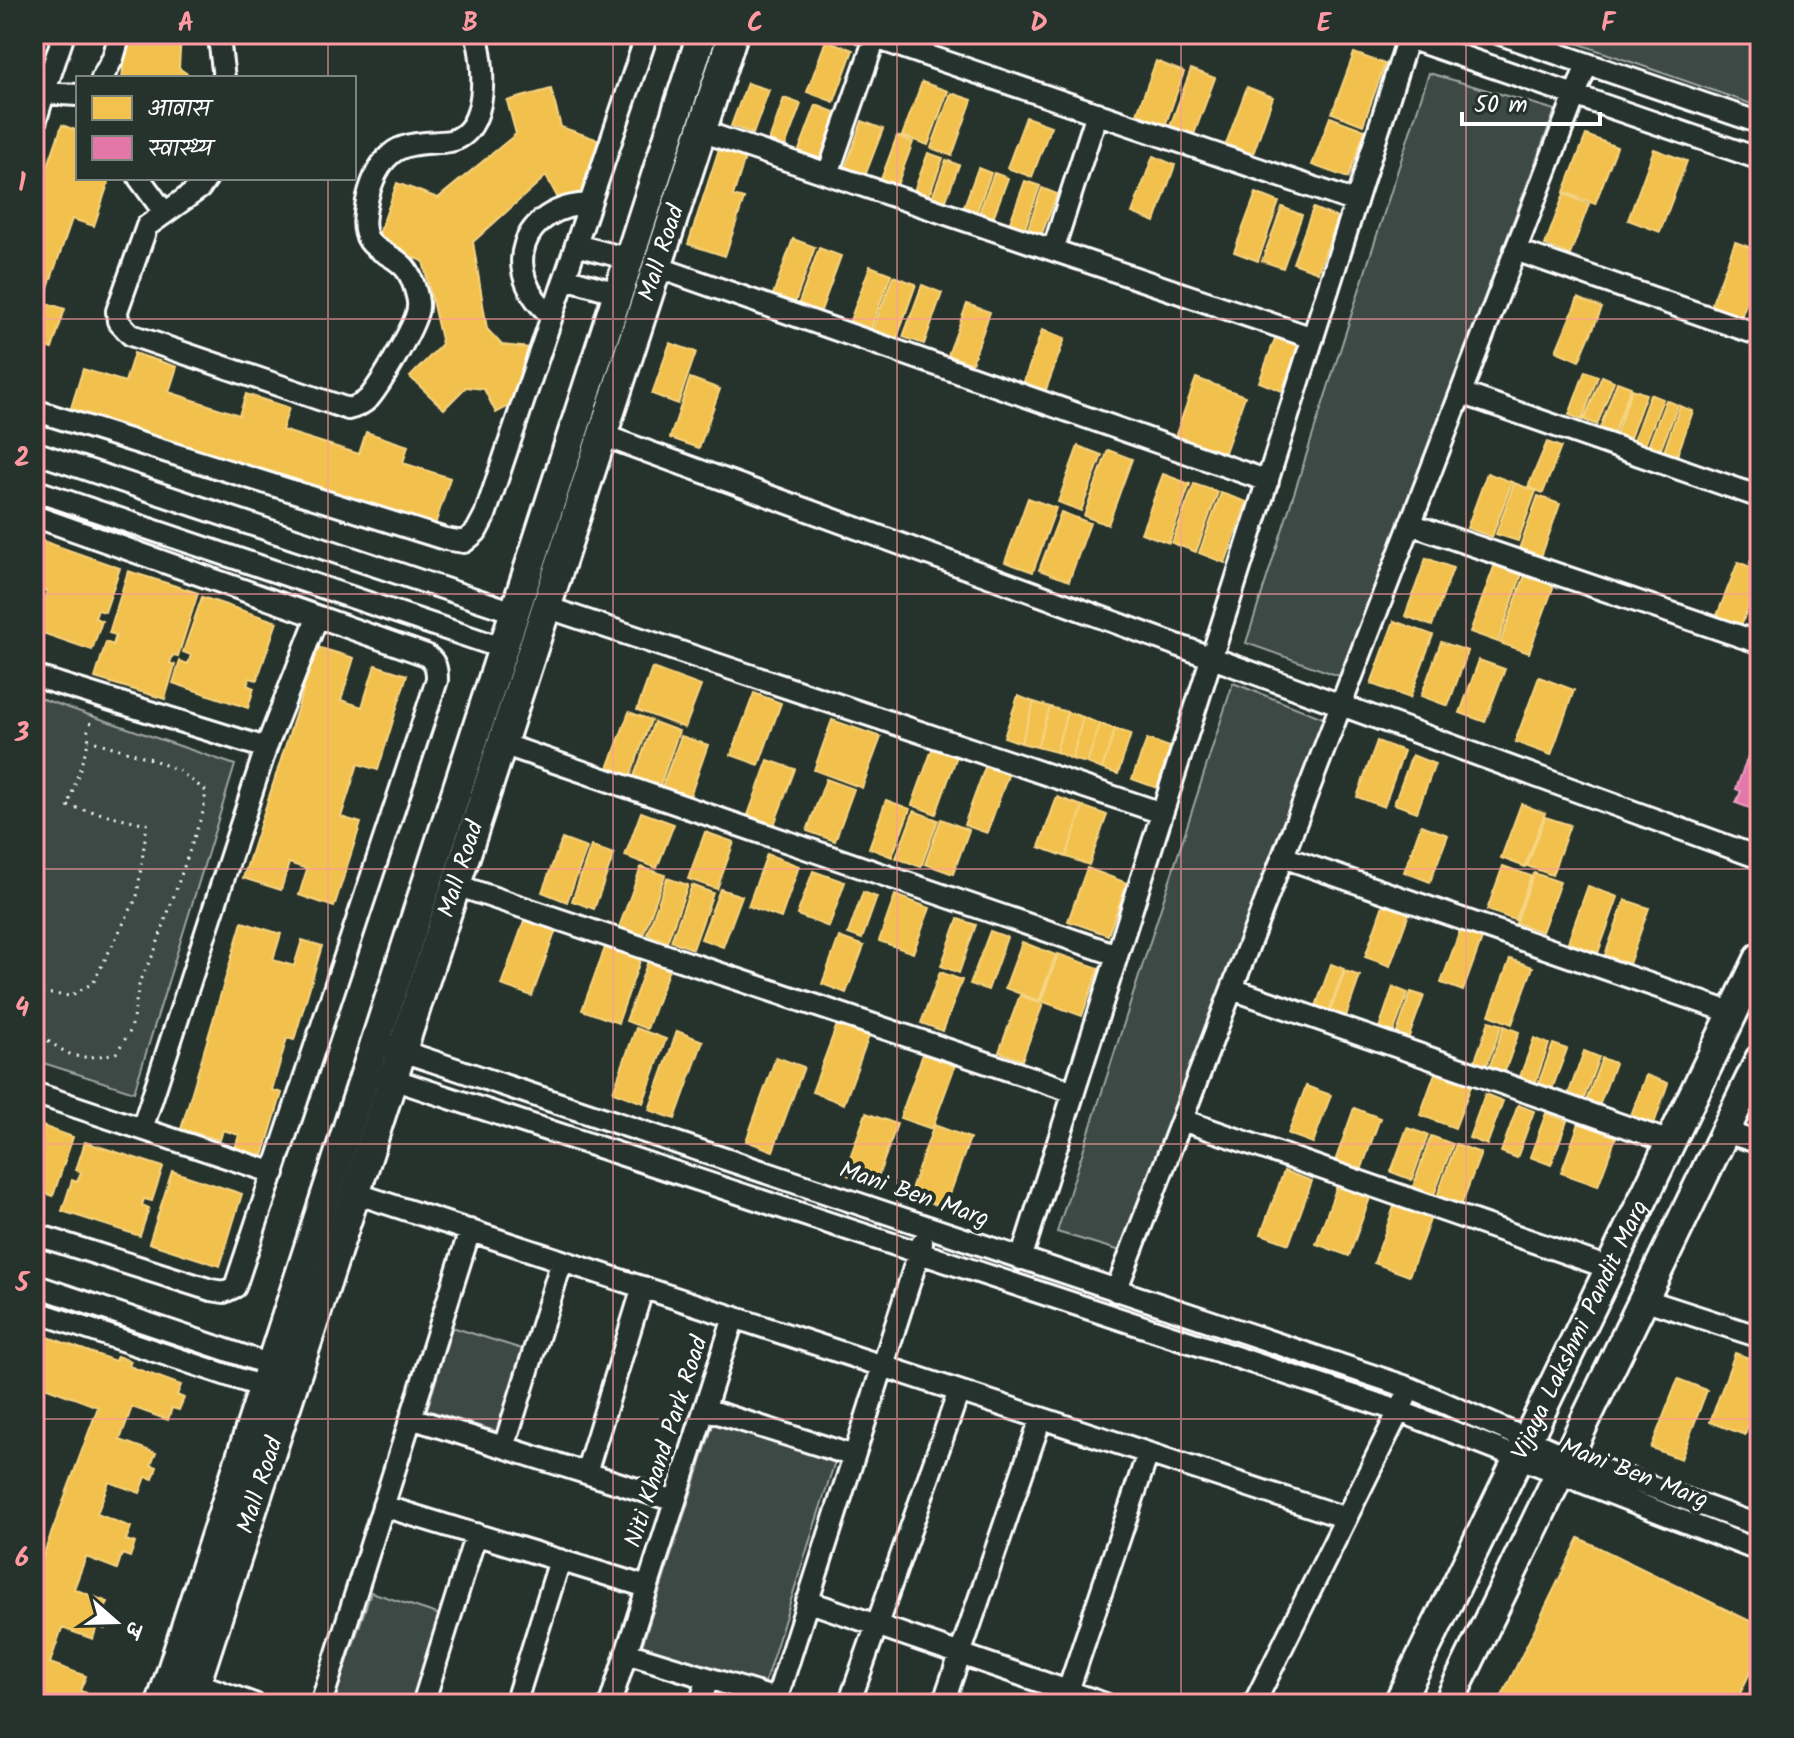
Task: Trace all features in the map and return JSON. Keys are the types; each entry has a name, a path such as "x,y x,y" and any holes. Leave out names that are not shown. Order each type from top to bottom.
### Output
{"street":[{"path":"34,126 64,34"},
{"path":"103,76 113,58 120,34"},
{"path":"221,34 224,76"},
{"path":"206,180 200,188 147,226 117,311 123,329 131,335 348,409 358,406 377,387 415,323 419,306 408,272 370,244 363,224 367,197 379,169 390,154 413,145 454,140 469,130 483,99 476,34"},
{"path":"34,410 445,539 464,542 476,532 485,515 647,34"},
{"name":"Mall Road","path":"192,1694 392,1079 388,1047 502,648 702,34"},
{"name":"Mall Road","path":"161,1704 366,1070 388,1047 456,885 733,34"},
{"path":"1500,34 1760,123"},
{"path":"1021,1259 1356,202 1404,35 1760,159"},
{"path":"828,174 869,36 1356,202"},
{"path":"1116,1291 1587,64"},
{"path":"44,93 76,95"},
{"path":"1053,250 1097,113"},
{"path":"701,131 1313,338"},
{"path":"140,180 164,212"},
{"path":"552,316 535,302 525,284 521,264 524,244 535,226 550,212 569,205 590,204"},
{"path":"576,245 629,259"},
{"path":"1515,250 1760,335"},
{"path":"657,267 1268,481"},
{"path":"565,278 618,293"},
{"path":"1461,393 1760,497"},
{"path":"602,435 1760,858"},
{"path":"34,452 514,612"},
{"path":"34,490 502,648"},
{"path":"34,516 426,655 433,660 437,669 437,680 235,1287 224,1292 34,1234"},
{"path":"1410,524 1760,643"},
{"path":"546,607 1162,813"},
{"path":"142,1129 266,748 317,618"},
{"path":"34,676 266,748"},
{"path":"502,744 1117,955"},
{"path":"1283,857 1733,1013"},
{"path":"456,885 1074,1092"},
{"name":"Vijaya Lakshmi Pandit Marg","path":"1398,1704 1525,1448 1760,957"},
{"path":"1232,989 1670,1142"},
{"name":"Mani Ben Marg","path":"388,1047 1410,1388 1525,1448 1760,1551"},
{"name":"Vijaya Lakshmi Pandit Marg","path":"1448,1704 1760,1059"},
{"name":"Mani Ben Marg","path":"366,1070 1399,1411 1525,1448"},
{"path":"34,1093 274,1173"},
{"path":"1182,1120 1609,1268"},
{"path":"1725,1132 1760,1143"},
{"path":"355,1193 734,1317"},
{"path":"626,1653 775,1702 928,1227"},
{"path":"321,1704 470,1230"},
{"path":"504,1447 562,1261"},
{"path":"34,1285 267,1376"},
{"path":"586,1473 643,1287"},
{"path":"1643,1299 1760,1337"},
{"path":"34,1311 267,1376"},
{"name":"Niti Khand Park Road","path":"610,1704 734,1317 1346,1518"},
{"path":"1254,1704 1410,1388"},
{"path":"849,1704 959,1391"},
{"path":"705,1409 854,1456"},
{"path":"411,1418 675,1501"},
{"path":"943,1704 1041,1418"},
{"path":"1068,1691 1148,1453"},
{"path":"1564,1466 1760,1526"},
{"path":"383,1506 647,1587"},
{"path":"423,1704 476,1534"},
{"path":"515,1704 560,1560"},
{"path":"807,1601 1105,1704"},
{"path":"700,1704 708,1678"},
{"path":"192,1694 254,1704"}],"path":[{"path":"34,992 70,996 93,983 137,897 147,824 68,806 100,696"},
{"path":"34,1033 68,1055 90,1059 116,1053 131,1030 140,980 154,953 203,812 206,791 179,771 149,758 89,740"}],"shaded area":[{"path":"1551,34 1760,34 1760,107"},
{"path":"1429,73 1555,110 1342,677 1246,643"},
{"path":"1233,683 1326,719 1124,1252 1057,1232"},
{"path":"34,696 235,765 134,1092 34,1060"},
{"path":"452,1327 525,1350 499,1432 427,1410"},
{"path":"715,1419 836,1458 764,1685 642,1646"},
{"path":"371,1592 440,1615 411,1704 333,1704"}],"building: आवास":[{"path":"127,34 181,34 179,68 190,76 122,76"},
{"path":"826,40 853,50 834,102 807,92"},
{"path":"1354,53 1385,64 1363,125 1332,113"},
{"path":"1156,61 1184,72 1164,129 1135,119"},
{"path":"1191,69 1215,78 1193,137 1169,129"},
{"path":"922,82 948,91 928,145 902,136"},
{"path":"747,83 769,90 753,134 731,126"},
{"path":"1247,87 1273,97 1253,154 1226,144"},
{"path":"551,89 561,127 602,141 585,191 561,204 546,176 473,242 487,329 502,345 532,348 513,404 496,413 484,389 466,387 444,409 410,377 442,344 423,261 375,245 397,183 438,198 516,134 507,101"},
{"path":"951,93 972,100 952,156 931,148"},
{"path":"784,98 801,104 785,147 769,141"},
{"path":"816,105 837,113 820,161 798,153"},
{"path":"1026,117 1051,126 1032,177 1007,168"},
{"path":"1330,117 1365,130 1348,178 1312,165"},
{"path":"862,121 883,129 863,181 843,174"},
{"path":"62,125 76,130 76,180 109,181 94,226 72,219 43,302 65,309 52,349 34,343 34,206"},
{"path":"1586,135 1617,147 1595,204 1564,192"},
{"path":"897,136 913,142 896,188 880,182"},
{"path":"719,149 745,158 733,196 744,199 725,256 688,244"},
{"path":"1654,149 1687,161 1660,232 1628,220"},
{"path":"928,153 943,158 929,196 914,191"},
{"path":"1153,156 1175,165 1155,222 1132,213"},
{"path":"946,160 959,165 945,203 932,198"},
{"path":"978,168 991,173 976,214 963,209"},
{"path":"994,173 1008,178 993,218 979,213"},
{"path":"1025,181 1040,186 1024,231 1009,225"},
{"path":"1042,188 1057,194 1041,236 1027,231"},
{"path":"1256,193 1279,202 1258,261 1234,252"},
{"path":"1564,194 1589,204 1570,255 1545,245"},
{"path":"1282,207 1302,215 1283,268 1262,261"},
{"path":"1313,208 1338,218 1318,272 1293,263"},
{"path":"793,239 815,247 793,308 771,300"},
{"path":"1735,242 1760,251 1760,267 1738,325 1708,314"},
{"path":"819,248 841,256 819,316 797,308"},
{"path":"870,266 891,274 869,334 848,326"},
{"path":"893,276 916,284 896,341 872,332"},
{"path":"922,285 942,293 924,344 903,337"},
{"path":"1578,298 1602,308 1579,361 1556,351"},
{"path":"967,304 990,312 972,363 948,355"},
{"path":"1042,330 1065,338 1044,395 1022,387"},
{"path":"1276,336 1299,344 1282,391 1259,382"},
{"path":"670,343 696,352 678,404 652,394"},
{"path":"134,353 177,367 169,392 239,415 246,394 289,408 282,430 359,454 366,432 408,446 403,463 450,478 434,528 70,411 83,369 125,382"},
{"path":"1585,371 1598,376 1582,420 1569,415"},
{"path":"1602,376 1614,381 1597,425 1584,420"},
{"path":"690,378 720,389 699,448 670,438"},
{"path":"1196,378 1245,396 1224,455 1175,437"},
{"path":"1617,382 1631,387 1614,433 1600,428"},
{"path":"1632,389 1646,394 1630,438 1616,434"},
{"path":"1650,394 1663,399 1645,445 1633,441"},
{"path":"1666,400 1678,405 1661,449 1649,444"},
{"path":"1680,406 1693,411 1677,456 1664,451"},
{"path":"1547,442 1561,447 1543,493 1528,487"},
{"path":"1078,446 1102,455 1081,511 1058,502"},
{"path":"1108,450 1132,459 1108,525 1084,516"},
{"path":"1487,473 1512,482 1492,537 1467,528"},
{"path":"1163,474 1190,484 1169,543 1141,533"},
{"path":"1514,483 1536,491 1518,541 1496,534"},
{"path":"1194,484 1218,492 1196,552 1172,543"},
{"path":"1221,493 1247,502 1225,563 1199,553"},
{"path":"1538,496 1560,504 1541,557 1519,549"},
{"path":"1028,498 1056,508 1033,572 1005,562"},
{"path":"1061,512 1090,523 1069,581 1039,570"},
{"path":"1760,535 1760,566 1750,563"},
{"path":"43,541 120,568 105,612 98,610 95,618 102,621 92,650 34,630 34,603 42,606 47,591 34,587 34,568"},
{"path":"1426,558 1453,568 1432,626 1405,616"},
{"path":"1738,562 1760,571 1740,628 1716,618"},
{"path":"1495,564 1522,574 1498,642 1470,632"},
{"path":"128,571 198,593 178,656 173,655 170,663 175,665 165,699 95,678 106,642 113,645 116,635 109,633"},
{"path":"1525,575 1554,585 1529,653 1500,643"},
{"path":"202,597 277,622 257,680 250,678 247,685 254,688 248,708 173,683 180,661 188,664 191,655 183,652"},
{"path":"1394,621 1433,635 1410,698 1371,684"},
{"path":"1441,642 1468,651 1448,706 1421,696"},
{"path":"317,647 354,658 341,700 362,707 375,665 407,675 378,770 358,764 341,817 361,823 334,907 299,895 307,869 289,863 281,890 243,878"},
{"path":"1479,660 1505,669 1485,722 1460,713"},
{"path":"652,668 701,686 685,728 637,710"},
{"path":"1539,677 1574,690 1551,755 1515,742"},
{"path":"754,693 781,703 759,765 731,755"},
{"path":"1018,696 1034,702 1021,743 1004,737"},
{"path":"1034,702 1050,707 1037,747 1021,743"},
{"path":"1050,707 1067,712 1056,752 1037,747"},
{"path":"629,712 651,720 629,780 607,771"},
{"path":"1067,712 1083,717 1072,759 1056,752"},
{"path":"1083,717 1100,724 1087,763 1072,759"},
{"path":"832,720 881,737 862,788 814,770"},
{"path":"654,722 679,731 659,788 633,779"},
{"path":"1100,724 1115,729 1102,769 1087,763"},
{"path":"1115,729 1131,734 1118,774 1102,769"},
{"path":"681,736 708,745 689,799 661,789"},
{"path":"1147,739 1170,747 1157,788 1132,779"},
{"path":"1377,741 1404,751 1384,807 1357,797"},
{"path":"934,744 958,753 936,814 912,805"},
{"path":"1412,755 1435,764 1417,812 1394,804"},
{"path":"988,759 1011,767 987,833 964,825"},
{"path":"768,760 795,769 774,825 748,815"},
{"path":"826,779 854,789 835,841 807,831"},
{"path":"1057,797 1107,815 1089,865 1039,847"},
{"path":"1057,797 1083,806 1066,857 1039,847"},
{"path":"886,800 910,809 892,857 869,848"},
{"path":"1521,804 1545,813 1525,867 1501,858"},
{"path":"914,811 938,820 921,867 896,858"},
{"path":"641,812 674,824 657,868 625,856"},
{"path":"1545,817 1570,825 1552,875 1527,866"},
{"path":"941,819 969,830 953,874 925,864"},
{"path":"1421,825 1448,835 1430,882 1404,872"},
{"path":"705,832 734,842 717,889 688,879"},
{"path":"562,839 587,848 567,902 542,892"},
{"path":"591,846 614,854 594,909 572,901"},
{"path":"767,854 799,866 781,918 748,906"},
{"path":"1503,866 1531,876 1515,920 1487,910"},
{"path":"641,867 665,875 642,938 618,930"},
{"path":"1087,868 1127,883 1108,935 1068,921"},
{"path":"813,871 845,882 829,927 797,915"},
{"path":"1534,873 1560,882 1542,932 1516,923"},
{"path":"667,878 688,885 667,942 647,934"},
{"path":"692,885 713,893 693,949 671,941"},
{"path":"1588,886 1618,897 1598,953 1568,942"},
{"path":"720,889 742,896 723,947 701,939"},
{"path":"863,892 877,897 862,939 848,934"},
{"path":"895,895 930,908 913,953 879,941"},
{"path":"1385,899 1411,908 1390,966 1365,957"},
{"path":"1625,900 1649,908 1629,964 1605,955"},
{"path":"526,916 557,927 532,996 501,985"},
{"path":"958,919 976,925 959,973 941,966"},
{"path":"242,922 281,934 273,960 294,966 302,940 322,946 294,1040 287,1038 272,1090 282,1093 263,1156 235,1148 239,1135 223,1130 220,1140 181,1129"},
{"path":"1462,925 1484,933 1463,991 1441,983"},
{"path":"990,931 1007,937 988,990 970,984"},
{"path":"839,937 864,946 846,993 822,984"},
{"path":"1022,942 1056,955 1039,1001 1005,988"},
{"path":"606,945 641,958 618,1023 582,1010"},
{"path":"1058,954 1099,968 1082,1016 1041,1001"},
{"path":"1510,959 1533,967 1512,1024 1489,1015"},
{"path":"648,961 669,969 647,1029 626,1021"},
{"path":"1331,964 1344,969 1328,1014 1315,1009"},
{"path":"1345,971 1360,976 1345,1019 1329,1014"},
{"path":"940,972 962,980 943,1031 921,1023"},
{"path":"1393,987 1408,993 1392,1036 1378,1031"},
{"path":"1411,992 1424,996 1407,1042 1395,1038"},
{"path":"1020,995 1043,1004 1022,1060 999,1052"},
{"path":"1489,1021 1502,1025 1486,1067 1474,1063"},
{"path":"838,1022 870,1033 844,1104 812,1092"},
{"path":"1504,1026 1519,1032 1504,1074 1489,1068"},
{"path":"636,1028 666,1039 643,1103 613,1092"},
{"path":"677,1031 703,1041 675,1119 649,1110"},
{"path":"1534,1038 1549,1044 1534,1087 1518,1082"},
{"path":"1553,1044 1567,1049 1551,1092 1537,1087"},
{"path":"1584,1051 1599,1057 1582,1104 1567,1098"},
{"path":"923,1054 955,1066 932,1129 900,1118"},
{"path":"776,1057 804,1067 773,1151 746,1141"},
{"path":"1602,1058 1615,1063 1598,1109 1585,1104"},
{"path":"1435,1073 1471,1086 1455,1128 1420,1115"},
{"path":"1646,1075 1668,1083 1653,1127 1630,1118"},
{"path":"1306,1086 1331,1095 1313,1143 1288,1134"},
{"path":"1485,1094 1503,1101 1487,1145 1469,1138"},
{"path":"1518,1105 1534,1111 1517,1158 1501,1152"},
{"path":"1354,1108 1380,1118 1359,1176 1333,1167"},
{"path":"866,1113 897,1124 875,1185 844,1174"},
{"path":"1546,1113 1567,1121 1551,1165 1530,1157"},
{"path":"34,1123 73,1137 53,1196 34,1189"},
{"path":"1579,1123 1616,1137 1598,1186 1561,1173"},
{"path":"934,1125 970,1138 945,1208 909,1195"},
{"path":"1407,1128 1428,1135 1412,1180 1391,1172"},
{"path":"1431,1136 1453,1144 1431,1203 1410,1195"},
{"path":"85,1142 163,1167 152,1201 144,1199 142,1205 149,1208 140,1236 62,1211 72,1180 77,1182 81,1172 76,1170"},
{"path":"1456,1144 1481,1153 1459,1211 1435,1202"},
{"path":"172,1171 242,1194 220,1266 149,1243"},
{"path":"1284,1171 1312,1181 1289,1244 1261,1234"},
{"path":"1338,1183 1371,1195 1349,1256 1316,1244"},
{"path":"1395,1204 1431,1217 1409,1276 1374,1263"},
{"path":"34,1332 115,1361 117,1356 131,1361 129,1366 181,1385 177,1395 184,1398 179,1410 172,1408 168,1420 132,1407 120,1440 156,1453 151,1465 157,1467 153,1479 146,1477 140,1493 109,1482 97,1514 131,1527 126,1540 135,1543 130,1557 122,1554 117,1569 86,1557 74,1589 108,1602 104,1612 110,1615 105,1629 97,1626 93,1639 62,1628 50,1663 86,1676 80,1691 87,1693 83,1703 34,1704 34,1580 98,1407 34,1383"},
{"path":"1735,1353 1760,1362 1760,1392 1745,1435 1710,1422"},
{"path":"1678,1379 1707,1390 1681,1459 1651,1448"},
{"path":"1579,1538 1760,1626 1760,1652 1735,1704 1498,1704"}],"building: स्वास्थ्य":[{"path":"1759,726 1760,812 1736,803 1741,791 1736,789"}]}
